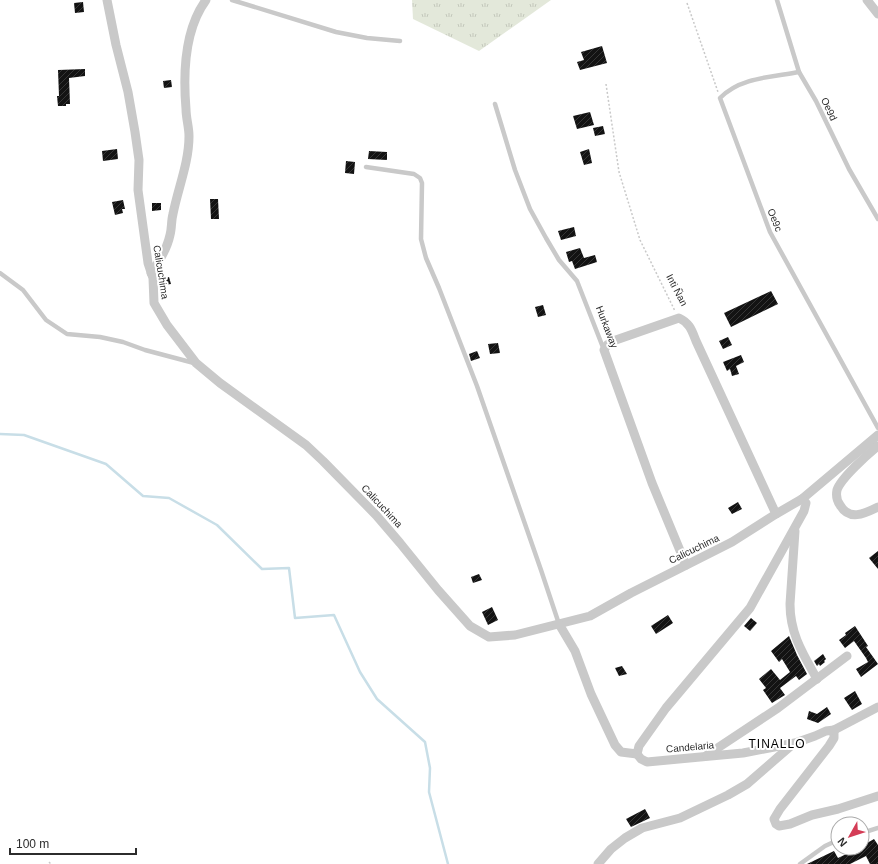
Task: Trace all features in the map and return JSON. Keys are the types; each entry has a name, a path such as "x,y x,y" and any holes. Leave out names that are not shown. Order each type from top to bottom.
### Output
{"street":[{"name":"Calicuchima","path":"107,0 136,132 139,160 138,190 148,264 153,278 154,303 167,325 196,363 220,383 306,445 381,521 470,626 489,637 515,634 590,616 630,593 732,542 802,499 878,435"},
{"path":"151,273 162,255 170,235 173,215 187,156 189,136 184,80 187,54 191,30 198,11 206,0"},
{"path":"867,0 878,14"},
{"path":"604,350 607,345 613,341 679,318"},
{"name":"Inti Ñan","path":"679,318 685,321 691,328 776,514"},
{"name":"Hurkaway","path":"604,350 652,483 686,565"},
{"path":"878,446 844,479 837,490 837,500 845,512 852,516 878,507"},
{"path":"637,754 639,746 666,708 750,608 806,507 806,504 802,499"},
{"path":"796,527 790,616 794,635 817,679"},
{"name":"Candelaria","path":"559,624 575,650 591,694 615,745 621,752 637,754 641,759 647,762 743,754 795,742 826,731 834,730 878,708"},
{"path":"706,756 778,708 847,656"},
{"path":"834,730 834,738 829,746 780,809 774,819 776,824 779,826 790,824 812,815 838,809 878,796"},
{"path":"598,864 611,849 624,838 642,828 680,818 728,795 747,784 795,742"}],"lane":[{"path":"232,0 336,32 367,38 400,41"},
{"name":"Oe9d","path":"777,0 799,72 816,101 849,169 878,219"},
{"path":"720,98 734,87 752,80 799,72"},
{"name":"Oe9c","path":"720,98 770,232 878,428"},
{"name":"Hurkaway","path":"495,104 515,170 530,209 559,260 577,281 604,350"},
{"path":"366,167 414,174 420,178 422,183 421,239 426,258 477,386 539,562 559,624"},
{"path":"0,273 23,290 46,320 67,334 100,337 196,363"},
{"path":"800,864 824,846 830,843"}],"path":[{"path":"687,3 720,98"},
{"name":"Inti Ñan","path":"606,84 619,172 640,240 679,318"}],"green space":[{"path":"412,0 551,0 479,51 413,19"}],"building":[{"path":"83,2 84,12 75,13 74,3"},
{"path":"602,46 607,63 580,70 577,62 584,60 581,52"},
{"path":"85,69 85,76 69,78 70,104 66,104 66,106 58,106 58,70"},
{"path":"171,80 172,87 164,88 163,81"},
{"path":"590,112 594,125 577,129 573,116"},
{"path":"603,126 605,134 595,136 593,128"},
{"path":"117,149 118,159 103,161 102,151"},
{"path":"589,149 592,163 584,165 580,152"},
{"path":"369,151 387,152 387,160 368,159"},
{"path":"346,161 355,162 354,174 345,173"},
{"path":"210,199 218,199 219,219 211,219"},
{"path":"123,200 125,209 122,209 123,213 115,215 112,202"},
{"path":"152,203 161,203 161,210 152,211"},
{"path":"574,227 576,236 561,240 558,231"},
{"path":"580,248 584,258 595,255 597,262 575,269 572,261 569,262 566,252"},
{"path":"169,277 171,284 164,285 163,279"},
{"path":"771,291 778,304 731,327 724,313"},
{"path":"543,305 546,315 538,317 535,307"},
{"path":"728,337 732,345 723,349 719,341"},
{"path":"498,343 500,353 490,354 488,344"},
{"path":"477,351 480,358 471,361 469,354"},
{"path":"741,355 744,362 736,366 739,374 732,376 730,369 727,371 723,362"},
{"path":"738,502 742,509 732,514 728,508"},
{"path":"878,551 878,569 869,558"},
{"path":"479,574 482,580 473,583 471,577"},
{"path":"492,607 498,620 488,625 482,612"},
{"path":"668,615 673,623 656,634 651,626"},
{"path":"751,618 757,623 750,631 744,626"},
{"path":"855,626 868,646 866,647 878,664 861,677 856,669 868,662 866,658 854,641 845,648 839,640 846,635 845,633"},
{"path":"789,636 807,674 799,680 796,676 780,688 785,695 772,703 763,690 766,688 759,679 771,669 780,680 790,672 782,659 779,662 771,651"},
{"path":"823,654 826,659 824,661 825,662 820,666 819,664 817,666 814,661"},
{"path":"622,666 627,674 619,676 615,668"},
{"path":"855,691 862,704 852,710 844,698"},
{"path":"827,707 831,714 818,723 807,719 809,711 817,714"},
{"path":"645,809 650,818 631,827 626,819"},
{"path":"874,839 878,845 878,864 870,864 866,856 870,856 870,841"},
{"path":"830,853 830,856 837,856 838,858 842,856 866,856 850,864 807,864"}],"waterway":[{"path":"0,434 24,435 106,464 143,496 169,498 217,525 262,569 289,568 295,618 334,615 360,672 377,699 425,742 430,768 429,792 448,864"}],"district":[{"name":"TINALLO","path":"777,744"}]}
